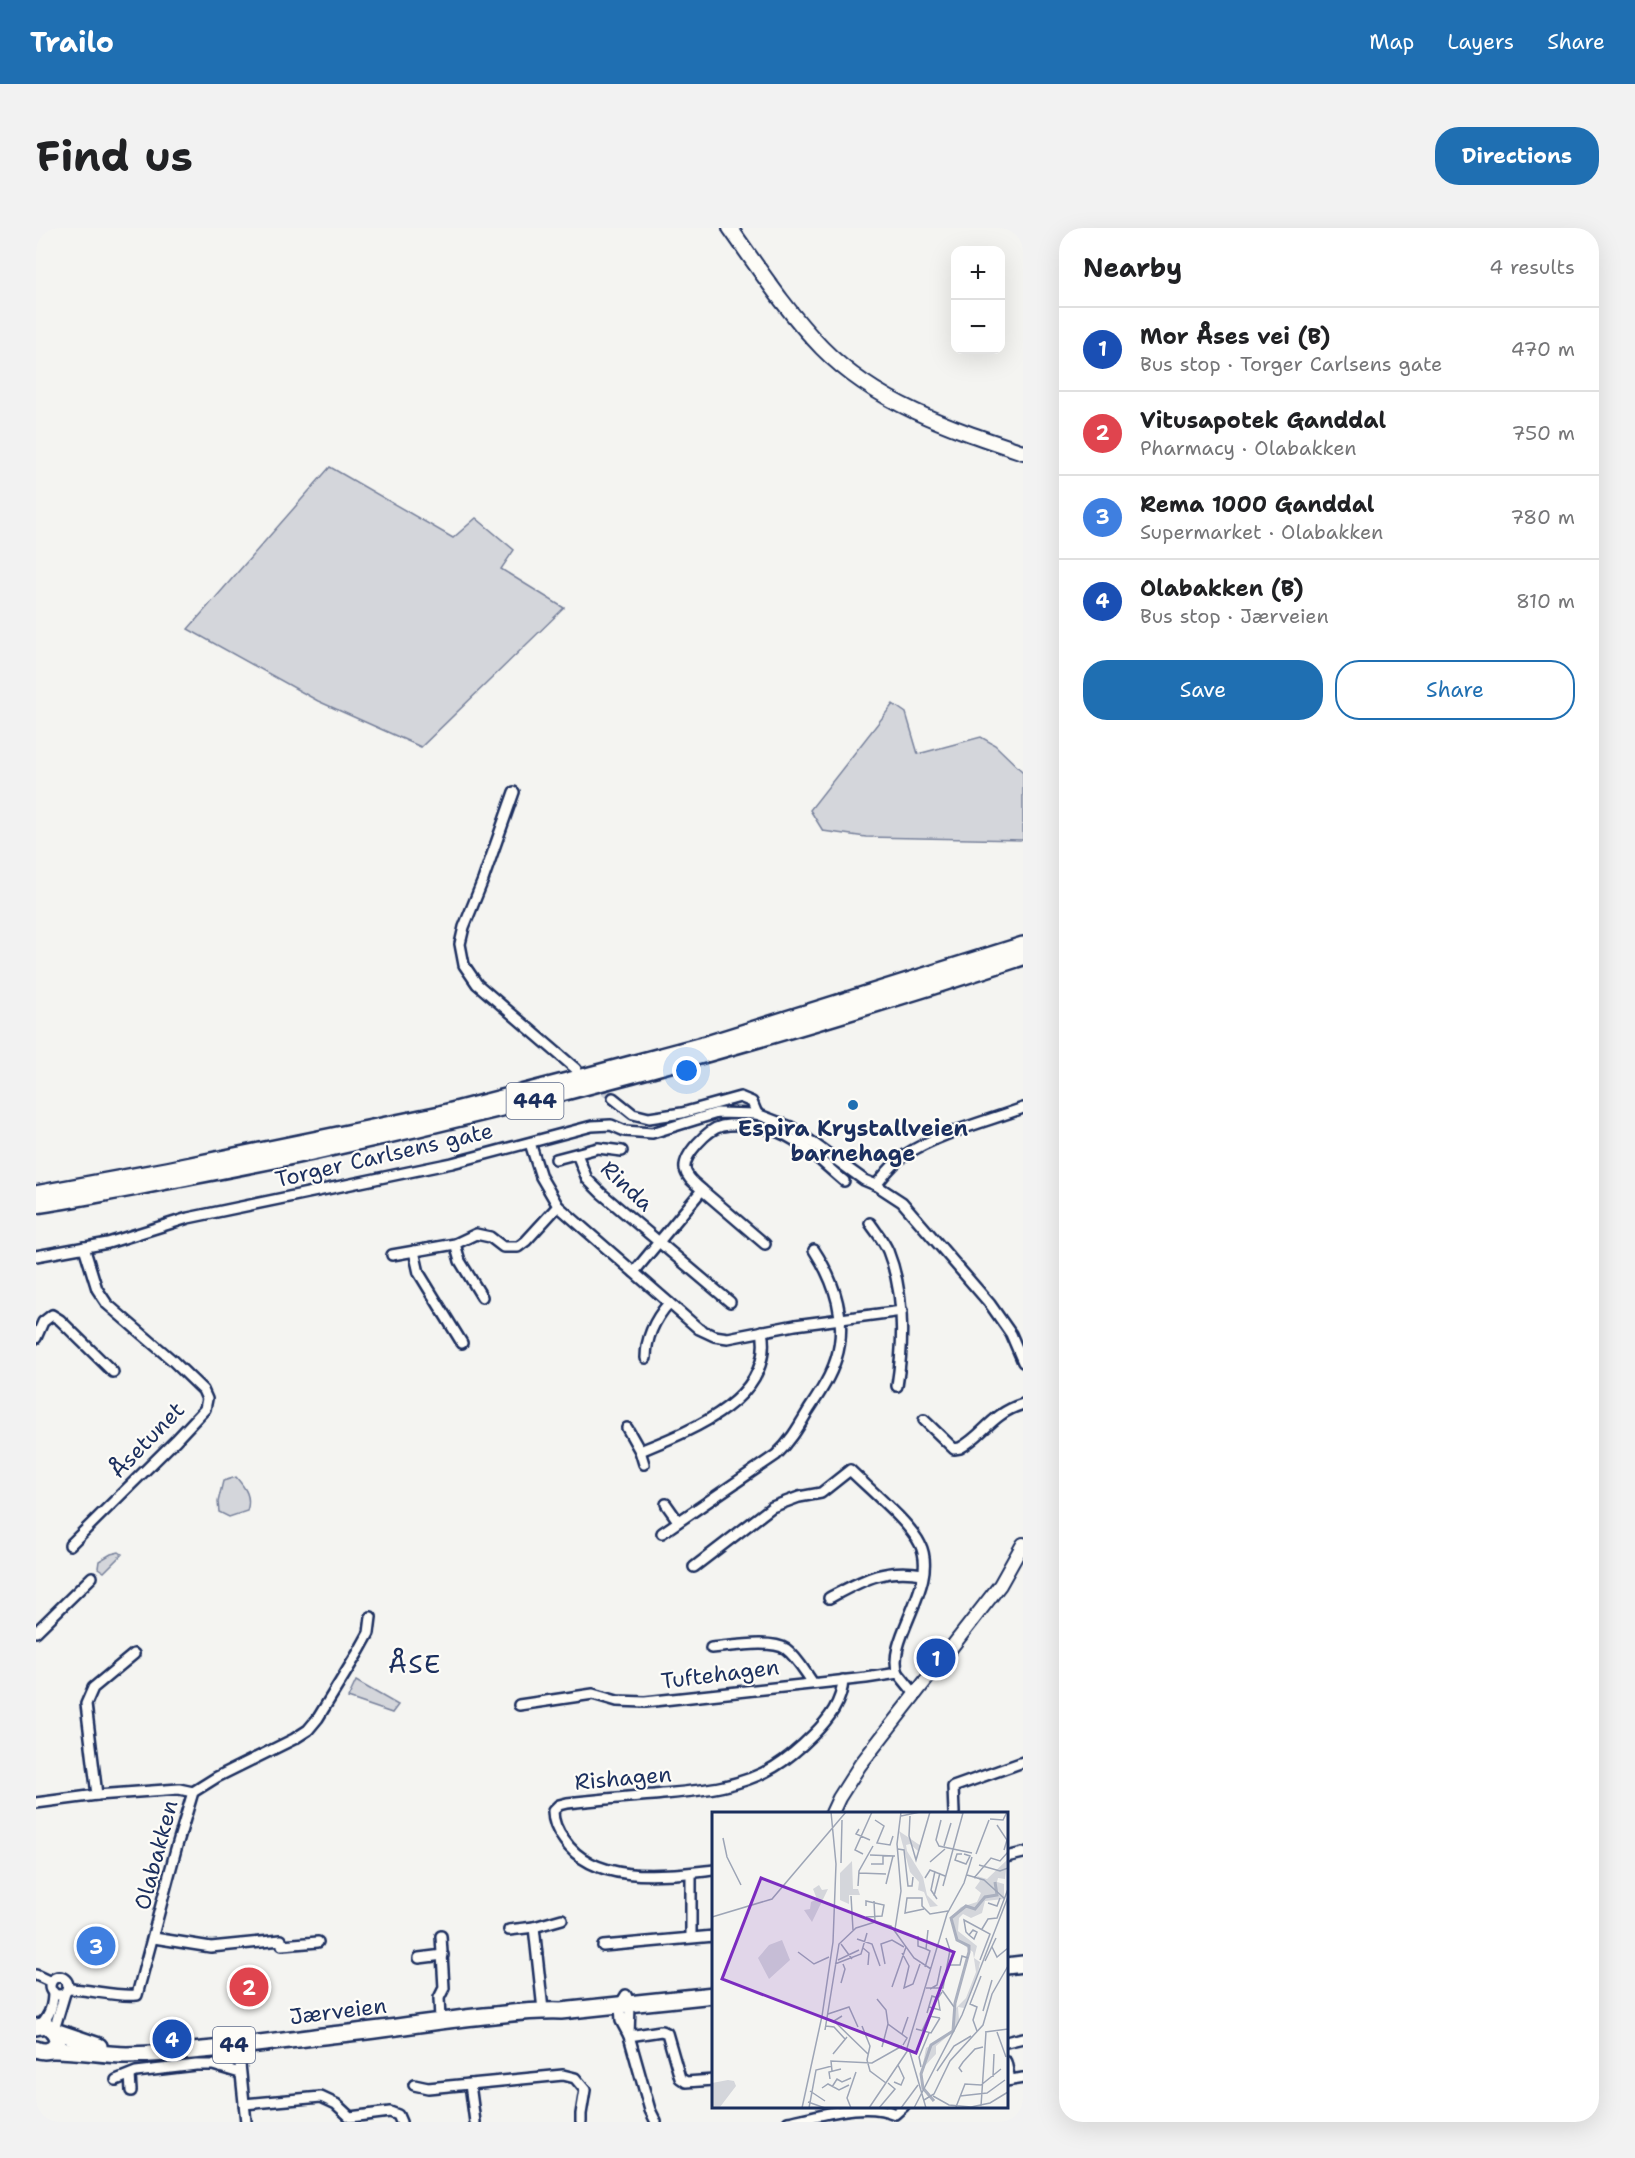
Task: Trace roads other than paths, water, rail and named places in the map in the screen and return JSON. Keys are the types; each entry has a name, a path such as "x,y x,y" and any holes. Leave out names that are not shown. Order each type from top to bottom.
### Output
{"main road":[{"path":"730,228 805,330 850,372 878,392 921,416 1023,452"},
{"name":"444","path":"36,1194 167,1170 406,1121 575,1080 710,1043 1023,945"},
{"name":"444","path":"36,1205 268,1161 440,1125 549,1098 902,998 1023,957"},
{"path":"1008,1966 1023,1964"},
{"name":"Jærveien","path":"625,2001 712,1986"},
{"name":"Jærveien","path":"45,2050 125,2055 376,2030 440,2020 543,2010 560,2005 712,1995"},
{"name":"Jærveien","path":"47,2028 100,2046 123,2048 416,2023"},
{"path":"36,2065 45,2050 57,2041 47,2028"}],"street":[{"path":"514,792 464,927 460,945 464,965 477,984 576,1069"},
{"path":"613,1098 633,1114 649,1118 682,1113 740,1097 752,1102 757,1114"},
{"path":"1023,1108 929,1143 905,1155 889,1168 876,1185 902,1202 990,1304 1020,1344 1023,1362"},
{"name":"Torger Carlsens gate","path":"36,1256 132,1237 188,1218 452,1163 592,1126 611,1125 625,1131 652,1133 717,1113 757,1114 791,1127 864,1180 876,1185"},
{"path":"765,1244 688,1177 685,1161 707,1132 721,1126 739,1124 774,1131 792,1139 844,1181"},
{"path":"530,1143 541,1177 558,1206 699,1329 714,1336 728,1338 902,1311"},
{"name":"Rinda","path":"556,1159 598,1148 622,1151"},
{"name":"Rinda","path":"577,1154 587,1179 601,1193 730,1302"},
{"name":"Rinda","path":"633,1272 702,1190"},
{"path":"392,1255 455,1244 472,1235 480,1234 490,1237 503,1247 518,1247 558,1206"},
{"path":"870,1223 887,1249 896,1277 902,1311 902,1357 897,1386"},
{"path":"455,1244 460,1261 482,1297"},
{"name":"Åsetunet","path":"70,1545 183,1433 204,1409 207,1399 203,1390 172,1360 107,1304 97,1289 84,1247"},
{"path":"662,1533 776,1455 788,1444 820,1393 836,1358 840,1341 840,1319 834,1288 814,1250"},
{"path":"414,1251 419,1273 462,1343"},
{"path":"646,1358 649,1336 659,1315 669,1303"},
{"path":"36,1338 43,1322 52,1315 60,1320 113,1372"},
{"path":"639,1451 703,1422 736,1400 750,1387 764,1356 762,1331"},
{"path":"924,1420 954,1449 960,1448 993,1419 1023,1404"},
{"path":"627,1428 644,1464"},
{"path":"694,1567 772,1507 799,1497 821,1493 850,1470 919,1541 924,1553 920,1589 895,1657 898,1672 915,1694"},
{"path":"666,1504 678,1521"},
{"path":"833,1812 850,1780 1000,1585 1023,1544"},
{"path":"829,1598 875,1575 905,1571 923,1574"},
{"path":"36,1632 92,1577"},
{"name":"Olabakken","path":"66,1991 79,1989 120,1997 137,1995 193,1792 217,1777 308,1730 318,1718 359,1651 369,1633 371,1617"},
{"path":"711,1648 756,1645 786,1649 813,1683"},
{"path":"97,1795 86,1704 93,1688 134,1654"},
{"name":"Tuftehagen","path":"519,1705 593,1694 617,1701 645,1702 898,1672"},
{"name":"Rishagen","path":"712,1870 639,1875 616,1873 591,1863 569,1849 557,1830 553,1811 559,1805 567,1803 705,1790 752,1777 772,1768 793,1754 818,1730 839,1702 843,1680"},
{"path":"954,1812 953,1787 1023,1761"},
{"path":"36,1803 97,1795 179,1789 193,1792"},
{"path":"1008,1857 1023,1853"},
{"path":"691,1873 691,1937"},
{"path":"509,1929 534,1927 562,1918"},
{"path":"534,1927 543,2010"},
{"path":"440,2020 439,1998 444,1988 441,1936"},
{"path":"603,1946 712,1936"},
{"name":"Olabakken","path":"154,1938 211,1947 280,1940 282,1945 318,1942"},
{"path":"419,1958 442,1955"},
{"path":"36,1975 51,1982"},
{"path":"57,1977 63,1978 68,1983 66,1991 47,2028 53,2006 51,1982 57,1977"},
{"path":"53,1992 59,1995 66,1991"},
{"path":"625,2001 621,2021 629,2036 650,2110 656,2122"},
{"path":"629,2036 654,2031 667,2033 680,2078 686,2082 712,2079"},
{"path":"1008,2042 1023,2038"},
{"path":"238,2045 246,2122"},
{"path":"116,2080 136,2072 196,2065 213,2065 240,2073"},
{"path":"130,2075 131,2091"},
{"path":"414,2085 428,2088 563,2075 575,2078 585,2090 580,2114 581,2122"},
{"path":"1008,2080 1023,2078"},
{"path":"470,2084 475,2122"},
{"path":"244,2104 321,2097 336,2104 350,2117 390,2112 398,2115 401,2122"},
{"path":"788,2122 869,2107 883,2108 895,2114 903,2122"},
{"path":"895,2114 903,2107"}],"tunnel":[{"path":"594,1083 613,1098"}],"place":[{"name":"Espira Krystallveien barnehage","path":"853,1105"},
{"name":"Mor Åses vei (B)","path":"936,1658"},
{"name":"Rema 1000 Ganddal","path":"96,1946"},
{"name":"Vitusapotek Ganddal","path":"249,1987"},
{"name":"Olabakken (B)","path":"172,2039"}],"district":[{"name":"ÅSE","path":"415,1663"}]}
